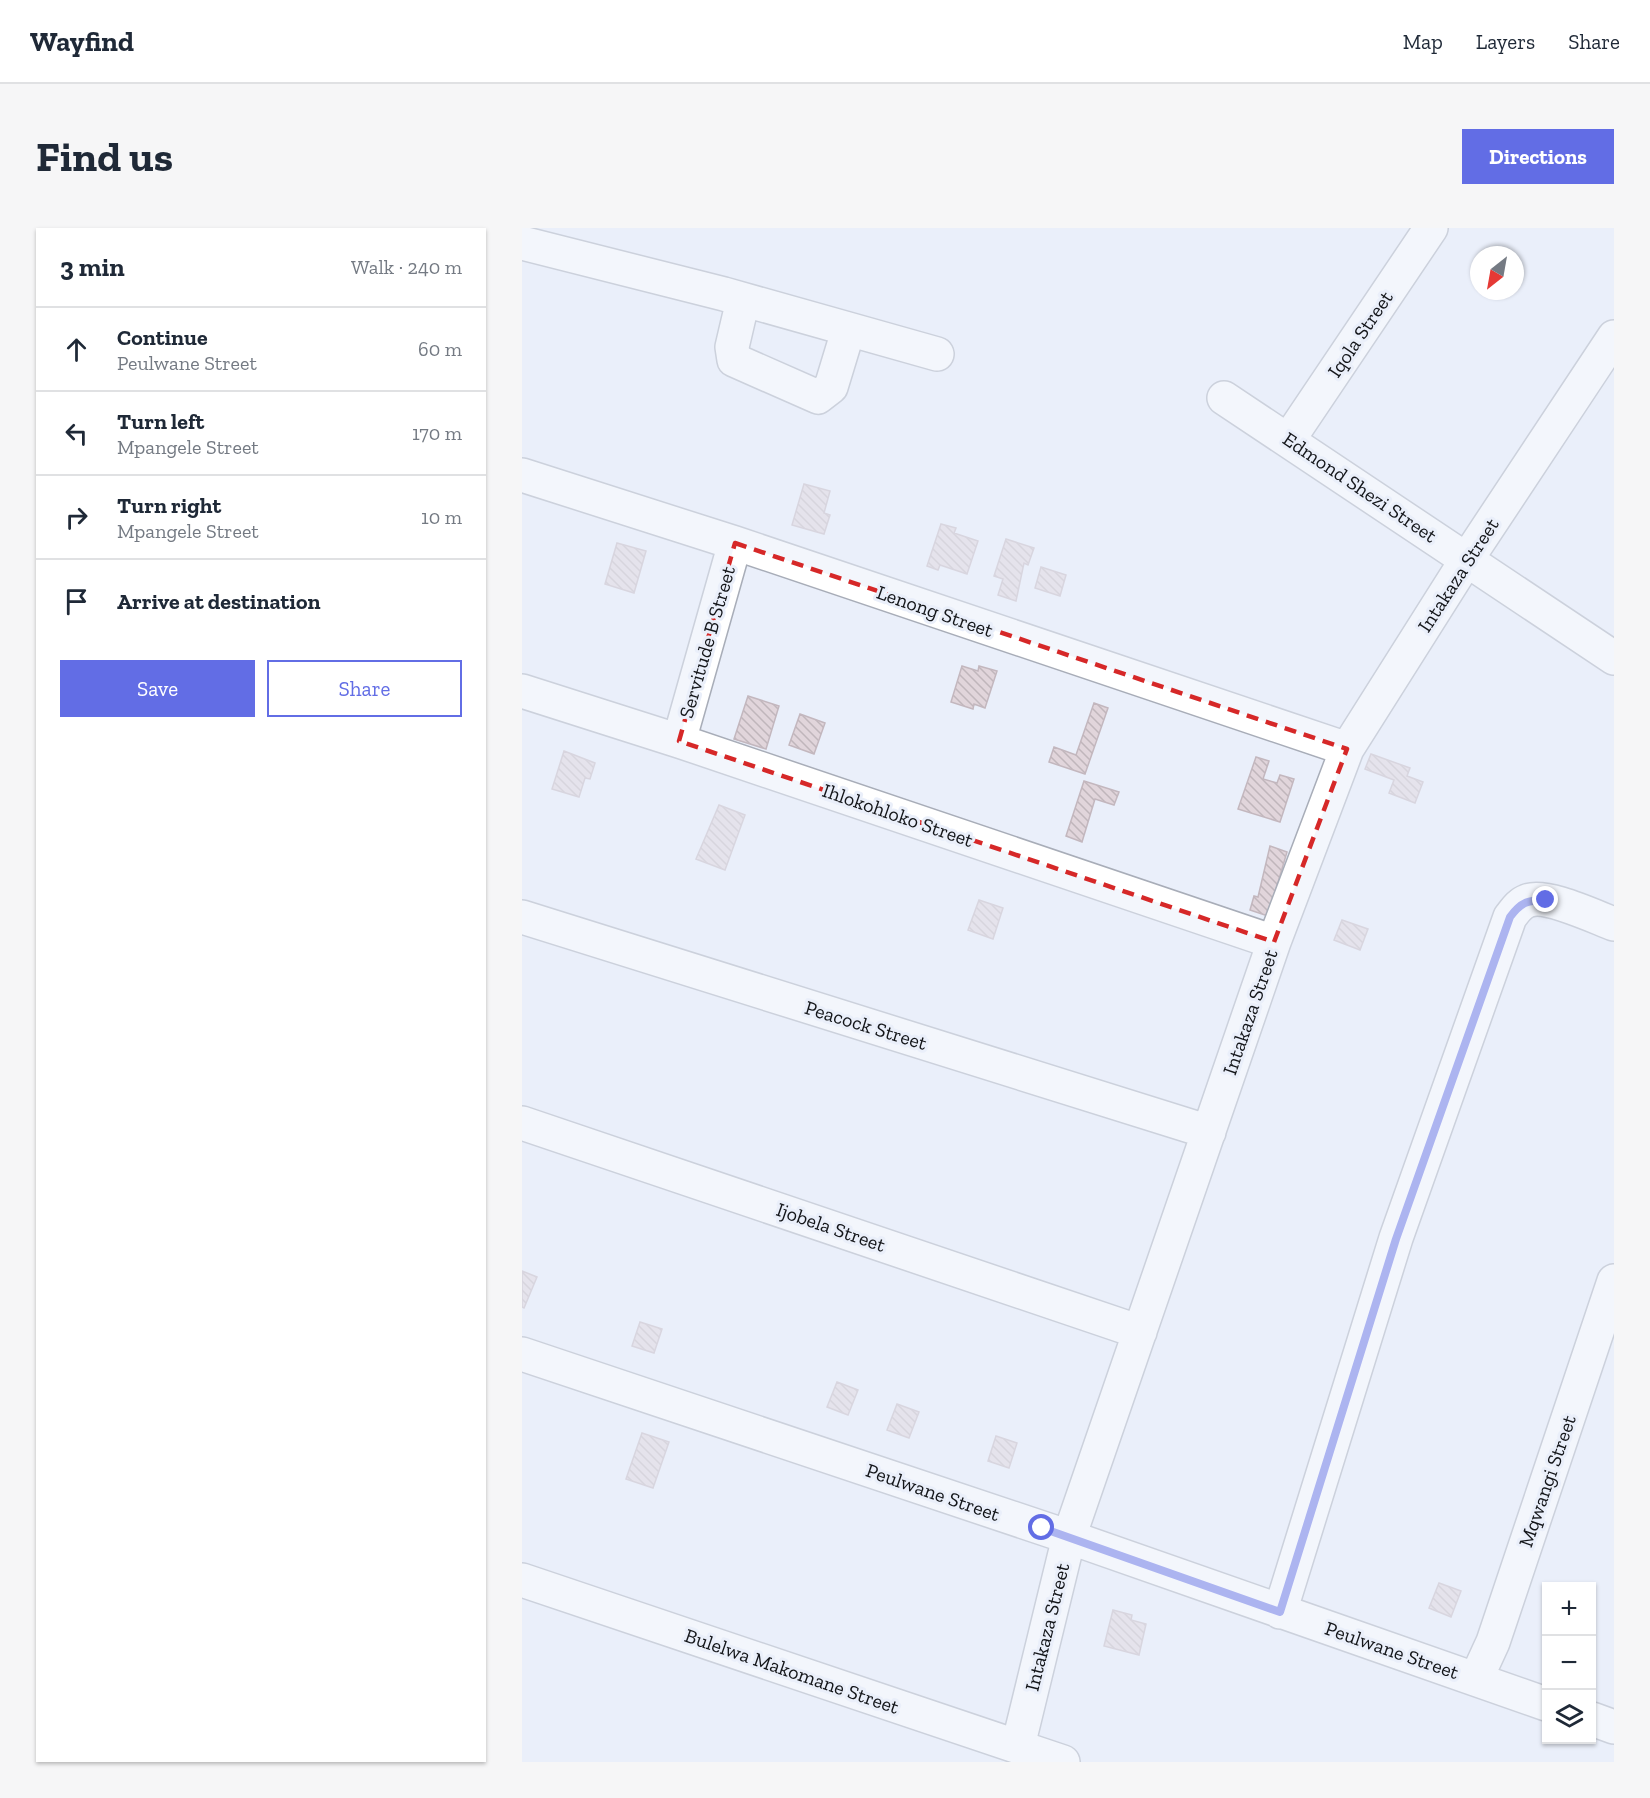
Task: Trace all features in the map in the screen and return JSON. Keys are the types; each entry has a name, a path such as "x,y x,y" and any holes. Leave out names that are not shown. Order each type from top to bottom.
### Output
{"street":[{"name":"Iqola Street","path":"1289,440 1431,228"},
{"path":"522,243 743,300 937,354"},
{"path":"743,300 732,347 734,360 818,397 831,387 848,331"},
{"name":"Intakaza Street","path":"1018,1746 1069,1537 1274,942 1347,749 1467,559 1603,376 1614,337"},
{"name":"Edmond Shezi Street","path":"1224,398 1614,658"},
{"name":"Lenong Street","path":"522,475 735,543 1347,749"},
{"name":"Servitude B Street","path":"679,741 735,543"},
{"name":"Ihlokohloko Street","path":"522,691 679,741 1274,942"},
{"path":"1280,1612 1396,1239 1510,917 1519,906 1528,900 1546,900 1614,924"},
{"name":"Peacock Street","path":"522,917 1209,1132"},
{"name":"Ijobela Street","path":"522,1123 1140,1332"},
{"name":"Mqwangi Street","path":"1476,1679 1493,1642 1614,1281"},
{"name":"Peulwane Street","path":"522,1353 1069,1537 1542,1703"},
{"name":"Bulelwa Makomane Street","path":"522,1580 1063,1762"},
{"path":"1596,1720 1614,1727"}],"highlighted area":[{"path":"735,543 1347,749 1274,942 679,741"}],"building":[{"path":"804,484 830,491 824,513 830,515 824,534 792,525"},
{"path":"941,524 956,528 954,533 978,541 967,574 940,565 938,570 927,566"},
{"path":"1006,539 1034,548 1028,565 1024,563 1016,601 998,595 1003,579 994,576"},
{"path":"617,543 646,551 634,593 605,584"},
{"path":"1041,567 1066,575 1060,596 1035,588"},
{"path":"962,666 978,671 979,666 997,671 985,708 974,704 973,709 951,702"},
{"path":"748,696 779,706 766,749 734,739"},
{"path":"1094,703 1108,708 1085,774 1049,762 1054,747 1076,755"},
{"path":"800,714 825,723 814,754 789,745"},
{"path":"564,751 595,763 590,779 585,778 579,797 552,789"},
{"path":"1371,754 1410,768 1407,776 1423,782 1415,803 1389,793 1394,780 1365,769"},
{"path":"1256,757 1269,761 1263,779 1277,783 1280,775 1294,779 1280,822 1238,809"},
{"path":"1084,781 1119,792 1114,805 1095,799 1082,842 1066,836"},
{"path":"719,805 745,815 725,870 696,859"},
{"path":"1270,846 1287,852 1268,916 1250,910 1254,896 1258,897"},
{"path":"979,900 1003,908 993,939 968,930"},
{"path":"1342,920 1368,929 1360,950 1334,940"},
{"path":"522,1271 537,1277 524,1308 522,1307"},
{"path":"640,1322 662,1329 654,1353 632,1346"},
{"path":"837,1382 858,1390 848,1415 827,1407"},
{"path":"897,1404 919,1412 909,1438 887,1430"},
{"path":"642,1433 669,1442 653,1488 626,1479"},
{"path":"996,1436 1017,1443 1009,1468 988,1461"},
{"path":"1439,1583 1461,1591 1451,1617 1429,1608"},
{"path":"1113,1610 1132,1615 1131,1620 1146,1624 1139,1655 1104,1646"}],"route":[{"path":"1042,1528 1280,1612 1396,1239 1510,917 1519,906 1528,900 1546,900"}]}
